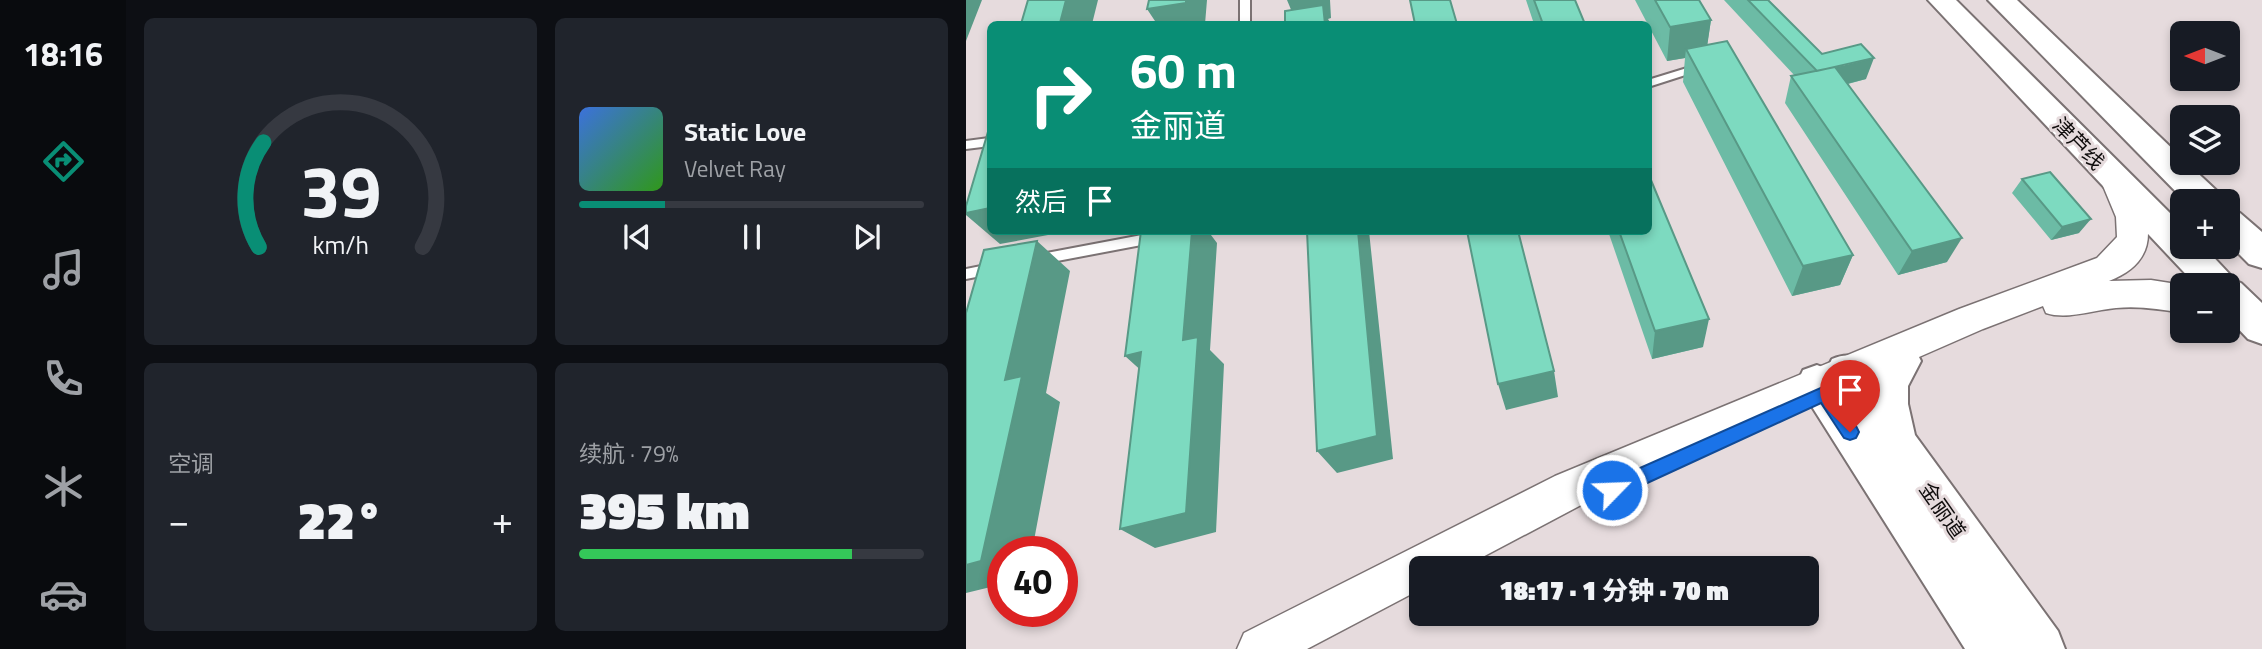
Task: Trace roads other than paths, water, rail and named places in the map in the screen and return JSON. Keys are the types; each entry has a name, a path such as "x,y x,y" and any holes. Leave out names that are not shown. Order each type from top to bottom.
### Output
{"main road":[{"name":"津芦线","path":"1941,0 2206,273"},
{"path":"2001,0 2194,189"},
{"path":"2240,233 2262,254"},
{"path":"2240,307 2262,330"},
{"path":"1883,453 1889,415 1886,397 1896,356"},
{"name":"金丽道","path":"1841,382 1994,649"},
{"name":"金丽道","path":"1883,453 2040,649"}],"street":[{"path":"1479,556 1565,511 1896,356 1971,318 2109,267 2132,245 2134,231 2133,219 2116,181"},
{"path":"1896,356 1983,326 2066,302 2113,293 2140,292 2170,297"},
{"path":"2240,320 2262,330"},
{"path":"1261,649 1569,490 1841,382"},
{"path":"1301,649 1409,592"}],"lane":[{"path":"1245,0 1245,21"},
{"path":"1652,83 1717,61"},
{"path":"966,145 987,144"},
{"path":"966,274 1168,235"}]}
